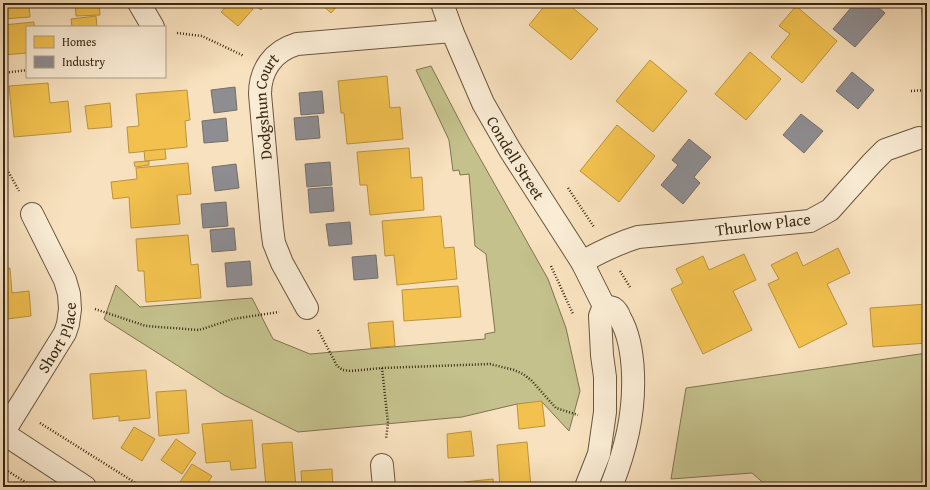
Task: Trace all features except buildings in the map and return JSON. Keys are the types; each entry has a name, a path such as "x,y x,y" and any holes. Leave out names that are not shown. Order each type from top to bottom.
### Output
{"street":[{"path":"139,3 159,26"},
{"name":"Condell Street","path":"442,3 452,31 484,103 514,156 582,262 604,306"},
{"name":"Dodgshun Court","path":"307,308 282,263 273,236 260,94 261,81 267,66 279,53 297,44 452,31"},
{"name":"Thurlow Place","path":"582,262 607,248 638,237 810,221 830,210 872,163 886,150 919,138"},
{"name":"Short Place","path":"3,433 68,324 70,301 65,280 32,214"},
{"path":"586,487 598,454 605,419 606,389 602,355 600,316 604,306 613,308 619,315 626,328 632,370 631,408 628,432 622,456 611,487"},
{"path":"3,433 85,487"},
{"path":"382,465 384,487"}],"path":[{"path":"166,30 202,36 267,66"},
{"path":"3,73 26,70"},
{"path":"911,91 927,90"},
{"path":"3,165 8,171 32,214"},
{"path":"549,261 573,314 574,321"},
{"path":"70,301 146,326 199,330 233,319 307,308 337,366 343,370 351,371 382,368 490,364 514,370 532,380 556,408 574,414 605,419"},
{"path":"382,368 388,423 382,465"},
{"path":"17,410 142,487"},
{"path":"3,468 32,487"}],"shaded area":[{"path":"431,66 468,137 548,279 566,328 580,391 569,431 542,402 517,404 462,417 298,432 224,395 104,319 116,285 140,307 252,298 273,339 310,354 485,339 485,334 495,332 486,254 475,246 469,174 460,175 459,170 453,171 449,140 416,70"},
{"path":"927,353 927,487 768,487 752,473 671,479 686,388"}]}
